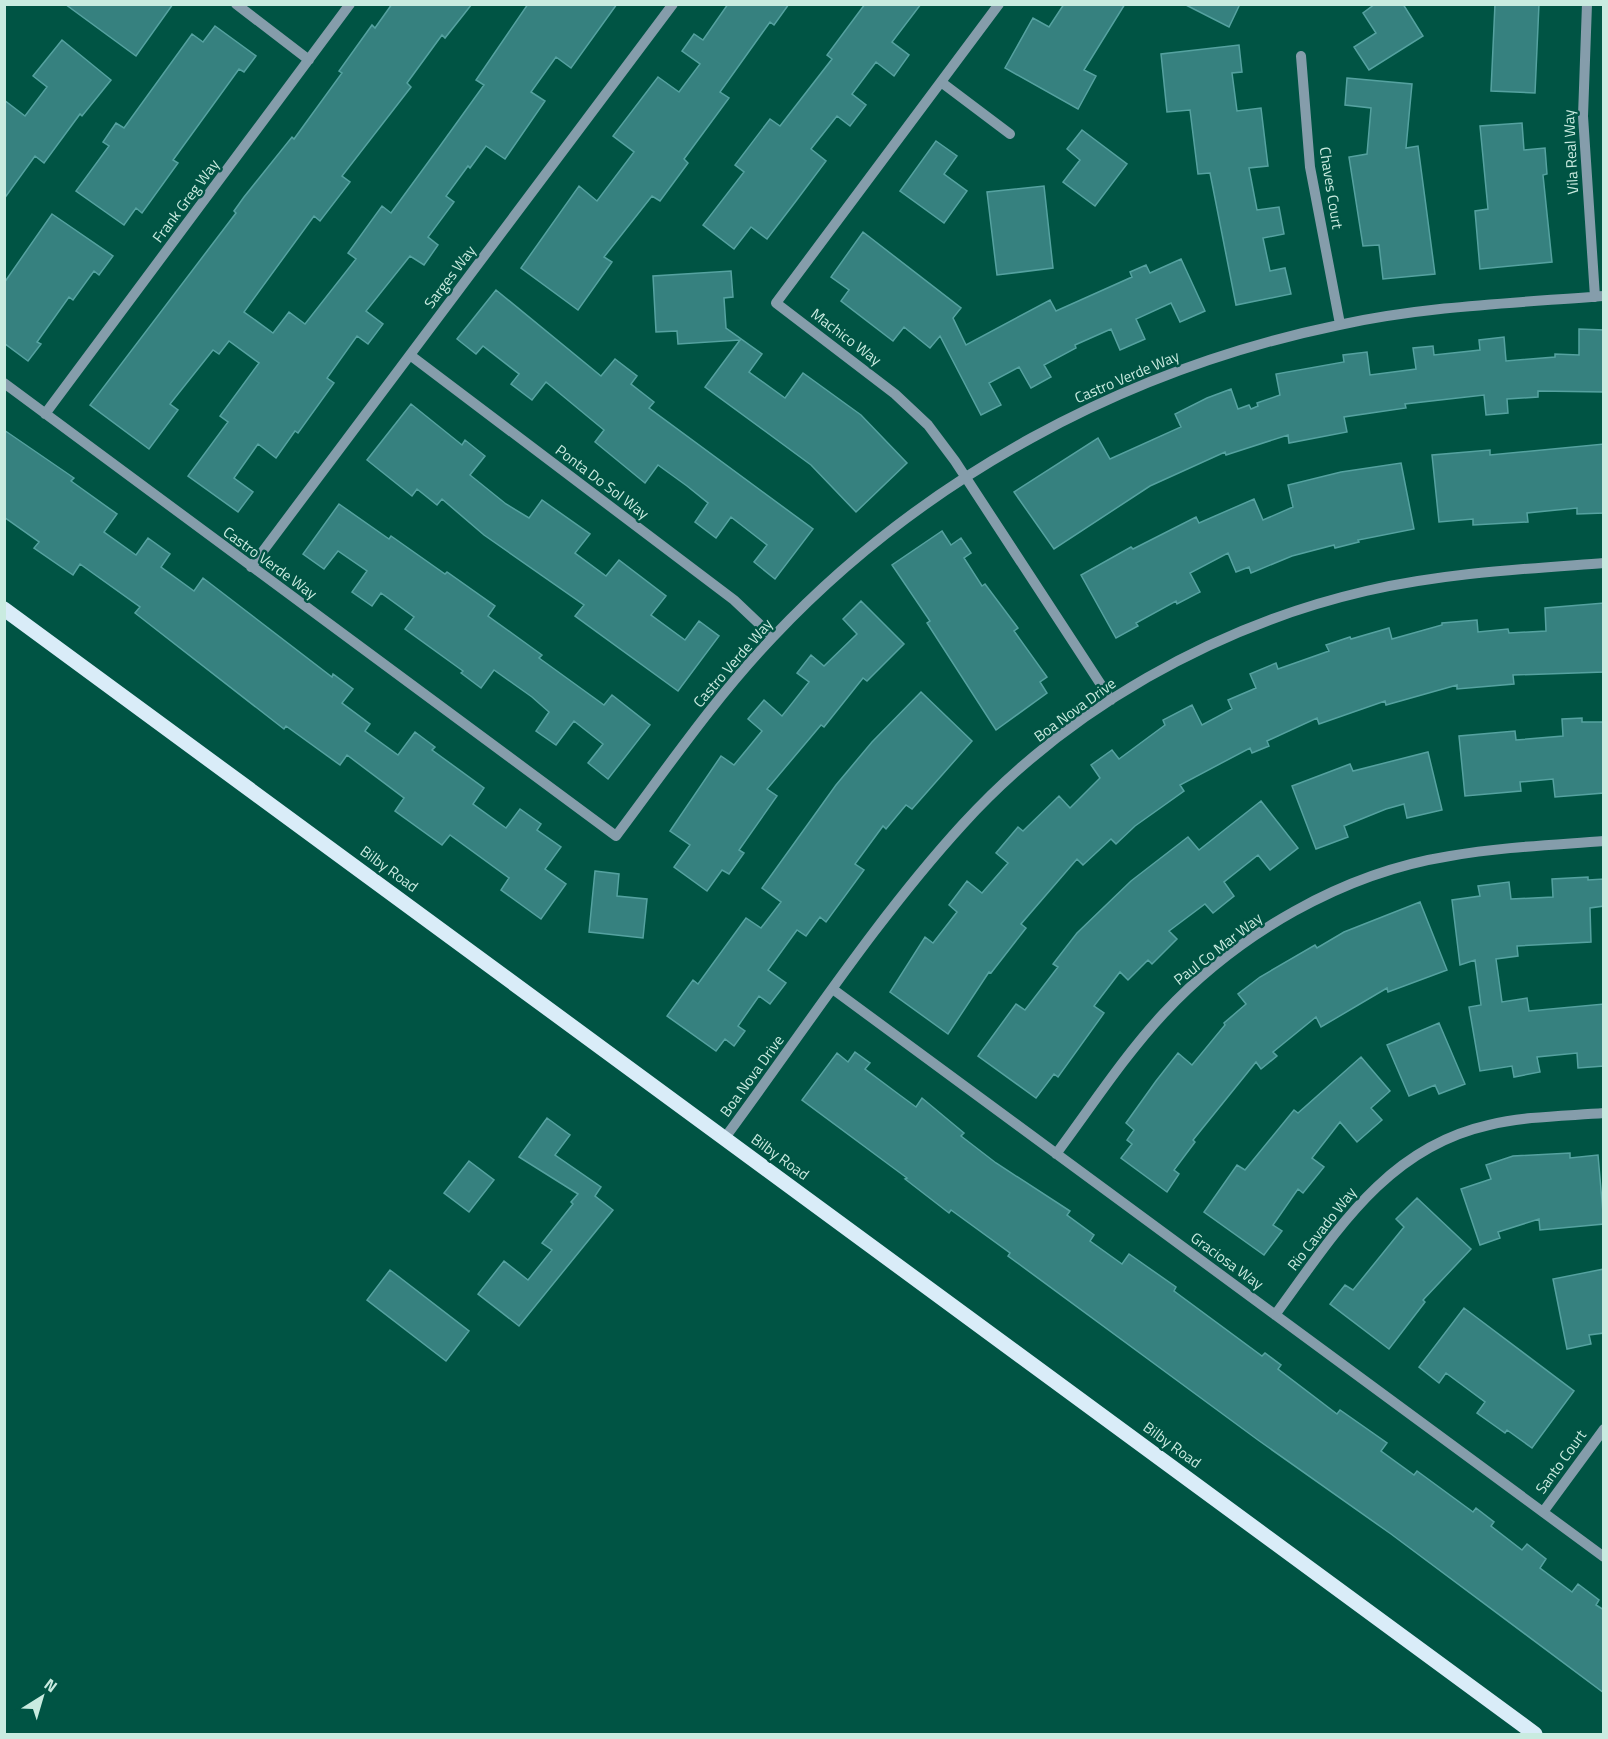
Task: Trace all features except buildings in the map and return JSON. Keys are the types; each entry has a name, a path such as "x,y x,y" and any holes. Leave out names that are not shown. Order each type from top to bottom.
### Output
{"main road":[{"name":"Bilby Road","path":"4,609 1535,1734"}],"street":[{"path":"236,4 309,60"},
{"name":"Frank Greg Way","path":"45,414 350,4"},
{"name":"Sarges Way","path":"251,567 673,4"},
{"name":"Machico Way","path":"999,4 776,303 895,394 928,425 966,477 1111,700"},
{"name":"Vila Real Way","path":"1587,4 1583,116 1599,297"},
{"name":"Chaves Court","path":"1301,56 1310,167 1340,324"},
{"path":"941,82 1010,134"},
{"name":"Castro Verde Way","path":"4,383 616,836 720,697 773,637 813,597 875,542 966,477 1041,432 1119,394 1200,362 1340,324 1417,312 1599,297"},
{"name":"Ponta Do Sol Way","path":"410,356 734,600 773,637"},
{"name":"Boa Nova Drive","path":"724,1139 917,878 964,823 998,789 1053,742 1111,700 1176,662 1244,630 1325,602 1413,581 1604,563"},
{"name":"Paul Co Mar Way","path":"1056,1154 1137,1045 1164,1014 1209,971 1276,923 1349,886 1408,866 1448,856 1509,848 1604,841"},
{"name":"Graciosa Way","path":"834,990 1604,1557"},
{"name":"Rio Cavado Way","path":"1275,1315 1351,1211 1380,1181 1402,1164 1437,1144 1489,1125 1604,1113"},
{"name":"Santo Court","path":"1543,1512 1604,1429"}]}
